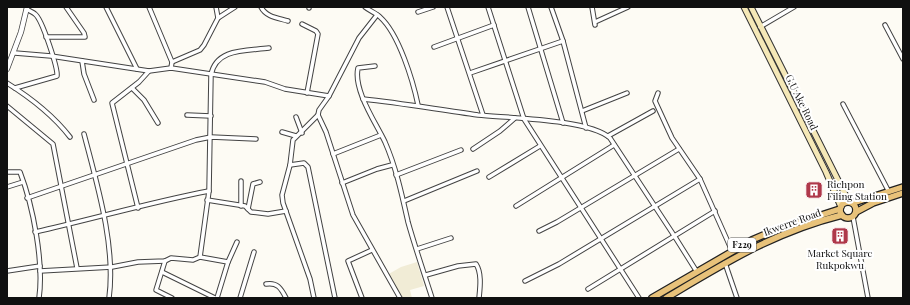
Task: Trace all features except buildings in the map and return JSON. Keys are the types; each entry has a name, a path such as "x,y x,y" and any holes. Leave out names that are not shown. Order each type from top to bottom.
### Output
{"main road":[{"name":"G.U Ake Road","path":"744,7 826,172 840,208"},
{"path":"751,7 851,202 856,207 854,215"},
{"name":"F229","path":"652,298 732,251 775,230 840,208 844,203 903,188"},
{"path":"854,215 873,203 903,193"},
{"path":"840,208 842,215"},
{"name":"F229","path":"842,215 854,215"},
{"name":"Ikwerre Road","path":"666,298 675,296 725,263 771,239 842,215"}],"street":[{"path":"46,37 85,37 84,33 66,7"},
{"path":"106,7 137,69"},
{"path":"149,7 172,62 171,68"},
{"path":"216,7 218,18"},
{"path":"172,62 200,50 218,18 235,7"},
{"path":"261,7 264,13 269,16 288,21"},
{"path":"365,7 377,15 388,27 407,65 418,105"},
{"path":"418,12 433,7"},
{"path":"447,7 483,115"},
{"path":"488,7 524,119 639,298"},
{"path":"528,7 564,123"},
{"path":"551,7 586,128"},
{"path":"592,7 595,23 628,7"},
{"path":"760,27 794,7"},
{"path":"7,69 15,53 27,8 40,20 51,56 56,64 57,76 15,88"},
{"path":"314,298 310,278 286,211 282,195 290,165 292,145 296,136 302,133 318,115 319,110 329,96 359,38 377,15"},
{"path":"302,24 316,31 318,34 307,93"},
{"path":"434,47 494,25"},
{"path":"885,25 903,59"},
{"path":"470,73 506,62 562,41"},
{"path":"200,257 204,237 209,191 211,75 213,65 223,55 269,48"},
{"path":"15,53 51,56 149,71 171,68 265,82 285,89 329,96"},
{"path":"82,61 84,74 94,100"},
{"path":"375,66 358,68 358,78 363,99 382,135 404,201 432,298"},
{"path":"138,208 112,103 145,77 149,71"},
{"path":"7,83 32,99 60,124 70,137"},
{"path":"132,88 144,100 158,123"},
{"path":"582,111 627,93"},
{"path":"658,93 655,101 672,138 700,179 732,251"},
{"path":"363,99 418,105 483,115 564,123 604,133 608,136 635,175 696,272"},
{"path":"843,104 889,192"},
{"path":"7,106 53,144 77,268"},
{"path":"608,136 633,124 653,111"},
{"path":"187,115 211,116"},
{"path":"318,115 334,154 353,215 400,298"},
{"path":"296,117 302,133"},
{"path":"473,149 500,131 515,118"},
{"path":"282,132 296,136"},
{"path":"84,134 104,215 112,267 109,298"},
{"path":"334,154 382,135"},
{"path":"27,198 176,146 211,137 256,139"},
{"path":"516,206 614,145"},
{"path":"489,176 540,146"},
{"path":"539,231 679,149"},
{"path":"396,176 461,150"},
{"path":"290,165 304,163 308,167 335,298"},
{"path":"342,183 376,169 392,165"},
{"path":"404,201 477,171"},
{"path":"7,172 20,172 23,182 35,232 40,268 39,298"},
{"path":"525,281 559,264 700,179"},
{"path":"240,206 241,181"},
{"path":"7,187 23,182"},
{"path":"248,209 253,184 260,182"},
{"path":"35,232 138,208 171,198 209,191"},
{"path":"207,200 240,206 251,212 268,214 286,211"},
{"path":"588,289 675,237 715,211"},
{"path":"854,215 868,298"},
{"path":"417,249 451,238"},
{"path":"162,272 216,298 228,262 237,242"},
{"path":"362,298 348,261 372,250"},
{"path":"240,298 254,252"},
{"path":"7,271 40,268 112,267 138,262 165,261 171,258 193,260 200,257 228,262"},
{"path":"165,261 156,290 172,298"},
{"path":"725,263 737,298"},
{"path":"426,275 458,266 476,264 478,267 480,283 479,298"},
{"path":"266,284 273,283 278,285 286,298"}],"shaded area":[{"path":"417,262 424,286 410,290 412,298 400,298 387,275 401,267"}],"place":[{"name":"Richpon Filing Station","path":"814,190"},
{"name":"Market Square Rukpokwu","path":"840,236"}]}
